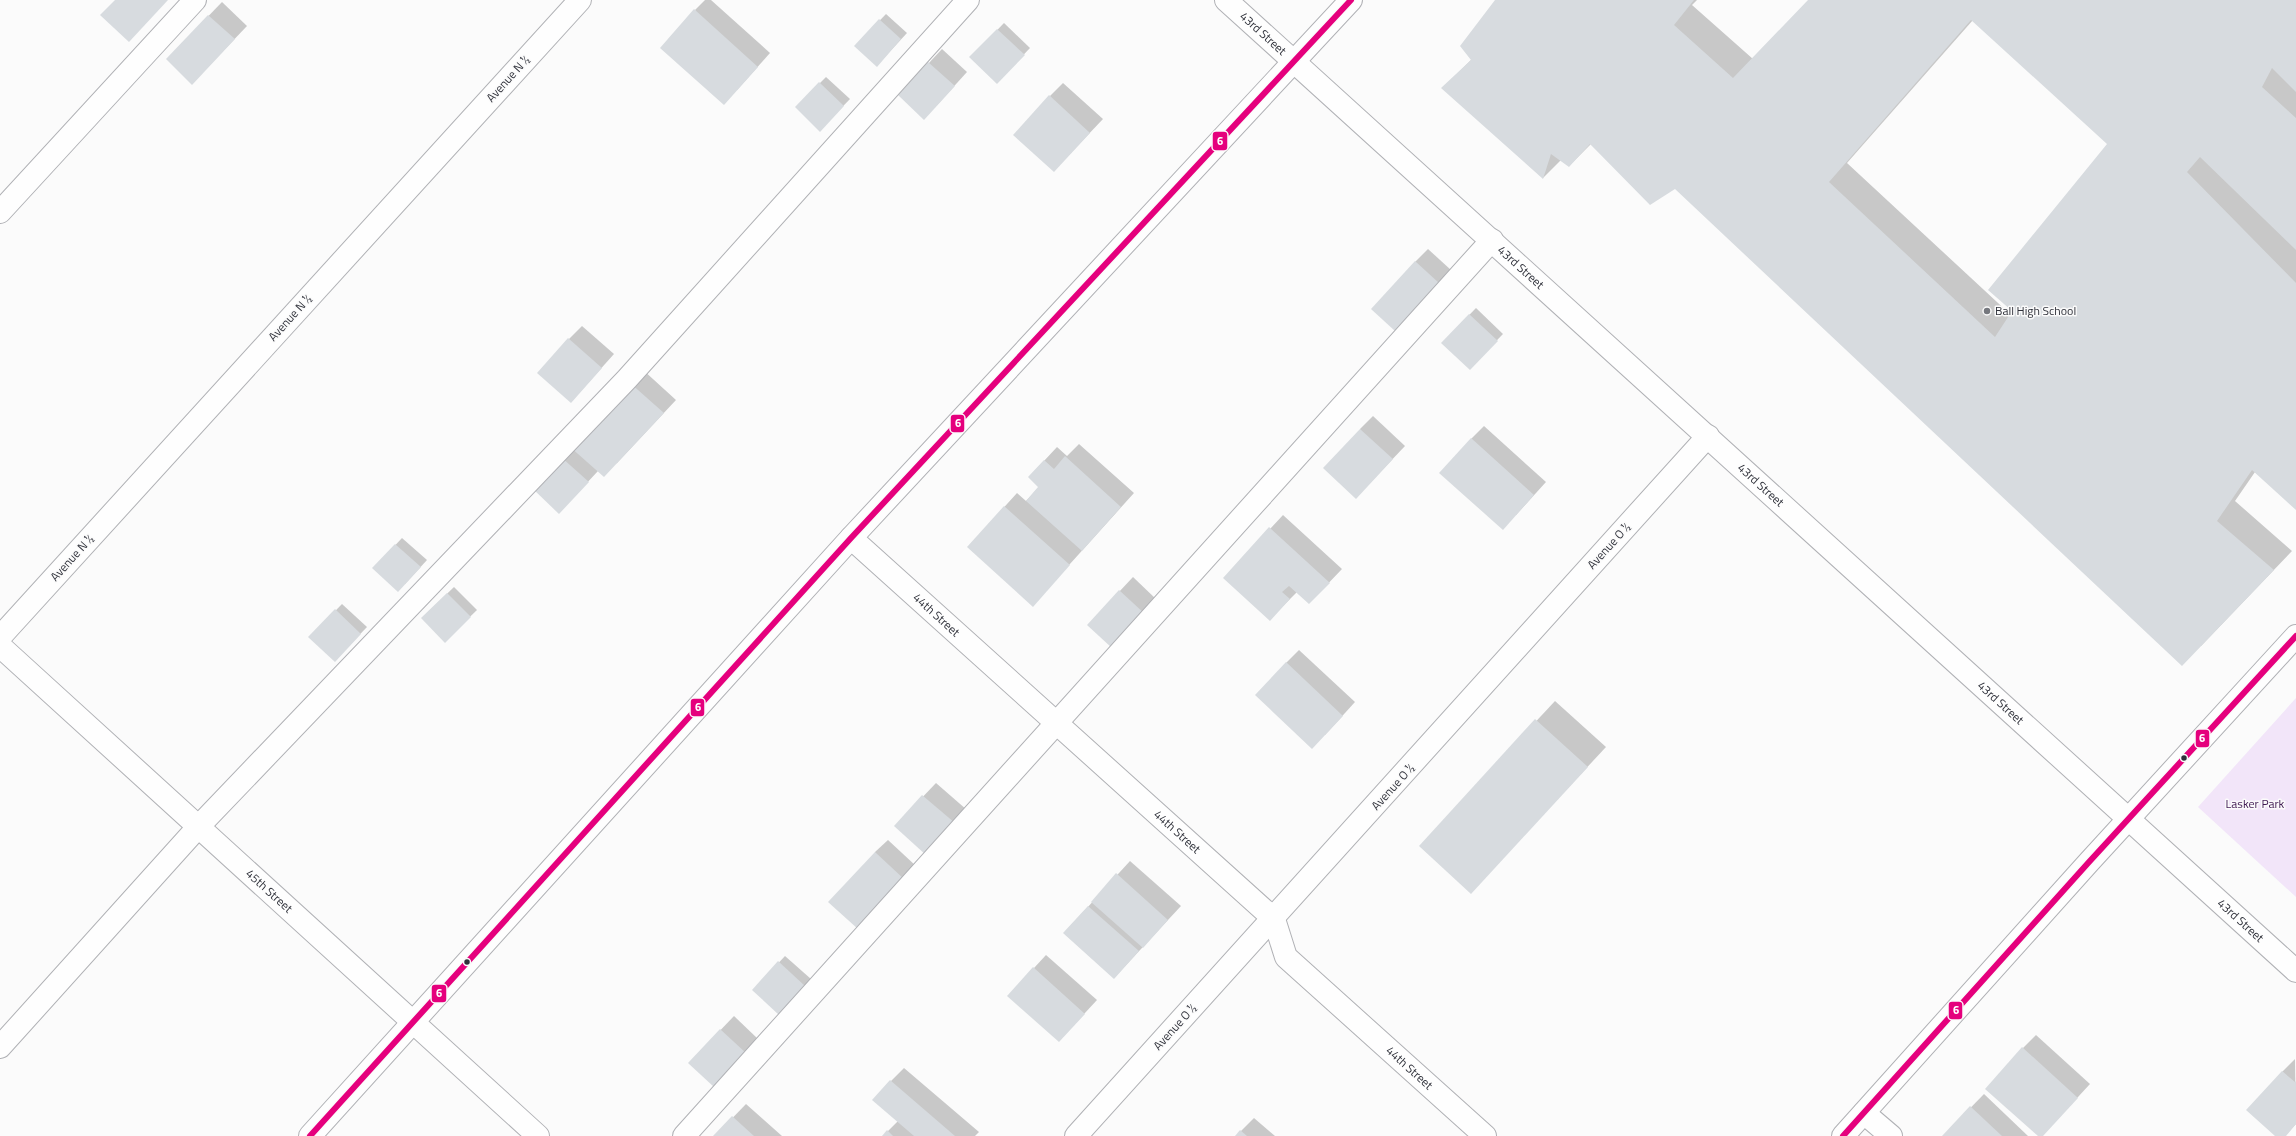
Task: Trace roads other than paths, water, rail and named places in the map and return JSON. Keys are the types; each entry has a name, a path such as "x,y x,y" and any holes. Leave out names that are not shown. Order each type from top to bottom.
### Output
{"street":[{"path":"0,212 194,0"},
{"name":"Avenue N ½","path":"0,637 580,0"},
{"path":"0,1047 199,826 626,379 968,0"},
{"name":"43rd Street","path":"1226,0 1293,63 1492,240 2296,971"},
{"path":"310,1136 412,1021 851,538 1351,0"},
{"path":"684,1136 1492,240"},
{"name":"Avenue O ½","path":"1076,1136 1274,919 1708,436"},
{"name":"44th Street","path":"851,538 1274,919 1286,957 1485,1136"},
{"path":"1843,1136 2128,818 2296,636"},
{"name":"45th Street","path":"0,646 538,1136"},
{"path":"1864,1113 1891,1136"}],"place":[{"name":"Ball High School","path":"1987,311"}],"park label":[{"name":"Lasker Park","path":"2255,804"}]}
